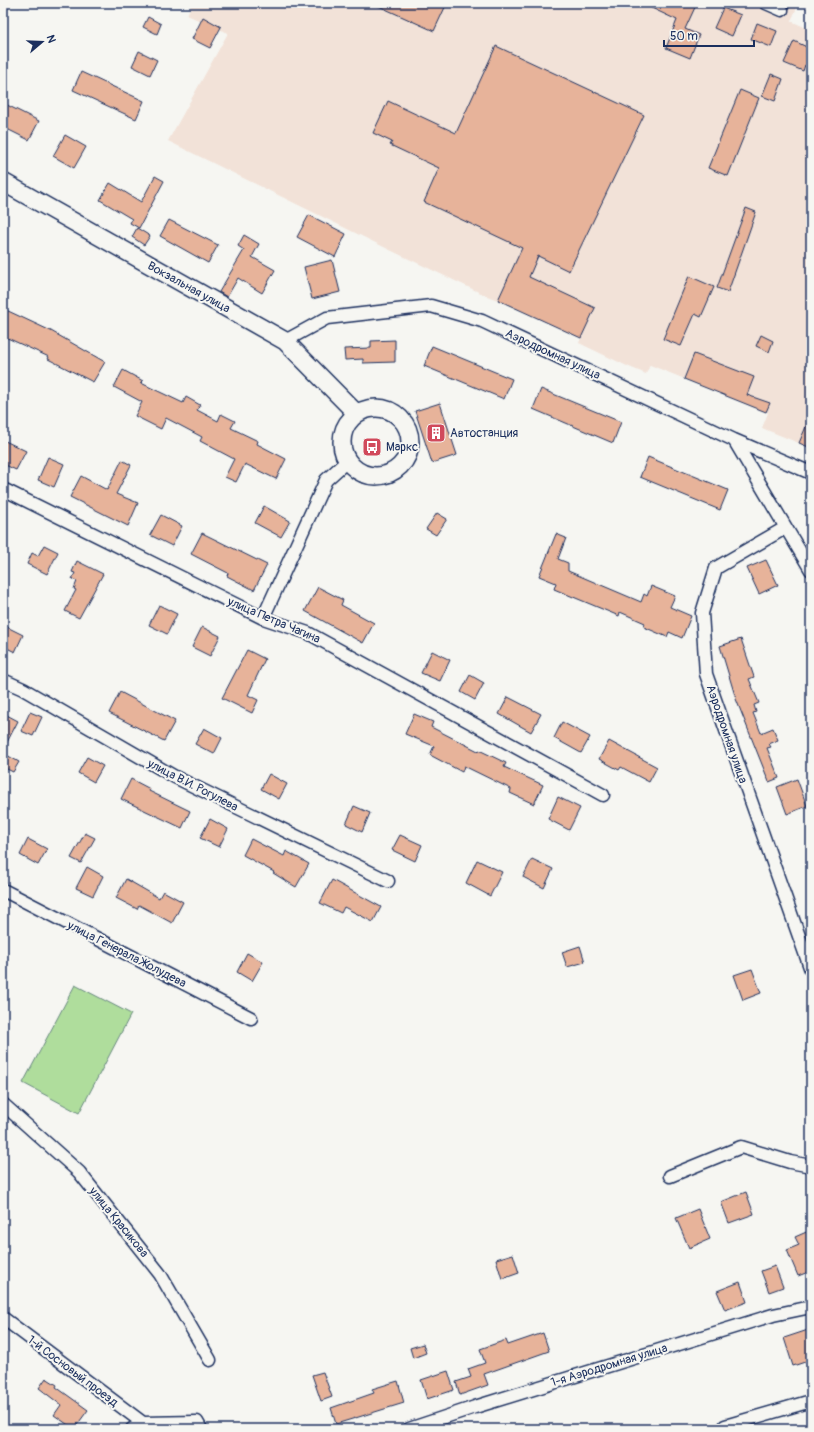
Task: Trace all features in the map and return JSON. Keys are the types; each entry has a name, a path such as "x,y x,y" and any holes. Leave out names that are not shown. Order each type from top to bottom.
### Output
{"street":[{"path":"766,3 782,10"},
{"name":"Вокзальная улица","path":"3,182 284,341 357,414"},
{"name":"Аэродромная улица","path":"284,341 327,318 431,306 482,321 734,440 811,473"},
{"path":"370,409 383,409 395,414 404,424 409,436 409,450 404,462 394,471 382,476 369,476 357,470 347,461 342,448 343,435 348,423 357,414 370,409"},
{"path":"734,440 811,570"},
{"path":"263,618 326,480 347,461"},
{"name":"улица Петра Чагина","path":"3,489 263,618 308,633 603,795"},
{"name":"Аэродромная улица","path":"785,528 716,568 702,613 706,674 811,970"},
{"name":"улица В.И. Рогулева","path":"3,680 23,689 175,777 388,881"},
{"name":"улица Генерала Жолудева","path":"3,890 251,1018"},
{"name":"улица Красикова","path":"3,1104 78,1172 160,1274 210,1360"},
{"path":"670,1176 741,1148 790,1162 811,1166"},
{"name":"1-я Аэродромная улица","path":"410,1429 475,1407 765,1317 811,1307"},
{"name":"1-й Сосновый проезд","path":"3,1318 143,1423"},
{"path":"724,1426 811,1401"},
{"path":"132,1429 143,1423 197,1422 201,1429"}],"shaded area":[{"path":"192,3 799,3 791,21 811,30 811,448 762,428 768,413 767,412 650,365 646,374 627,366 579,343 581,338 390,250 168,141 228,33 187,15"}],"green space":[{"path":"75,985 131,1014 79,1113 23,1083"}],"building":[{"path":"372,3 447,3 434,31"},
{"path":"641,3 697,3 685,29 699,35 690,58 666,48 677,20"},
{"path":"723,8 741,15 732,36 714,28"},
{"path":"148,17 161,24 157,34 143,27"},
{"path":"203,17 221,27 210,48 192,39"},
{"path":"757,23 777,31 771,47 751,39"},
{"path":"794,41 811,49 811,68 805,65 803,71 784,63"},
{"path":"496,46 644,115 569,271 538,256 529,277 595,308 581,338 498,300 522,248 424,202 439,168 390,145 392,142 373,133 388,101 456,133"},
{"path":"139,51 157,60 150,75 132,66"},
{"path":"81,72 144,101 136,119 73,90"},
{"path":"771,74 783,79 775,101 762,96"},
{"path":"740,90 759,98 728,176 708,168"},
{"path":"3,103 39,121 29,140 3,127"},
{"path":"65,135 86,147 74,168 53,156"},
{"path":"155,176 164,181 139,228 130,223 132,219 100,200 110,183 141,202"},
{"path":"746,208 756,212 728,292 717,288"},
{"path":"309,215 346,234 335,257 297,237"},
{"path":"169,220 218,245 208,263 160,236"},
{"path":"137,228 150,236 144,245 132,237"},
{"path":"244,235 259,244 252,257 275,270 262,293 238,278 227,297 219,292 244,250 238,246"},
{"path":"332,260 340,292 312,299 304,267"},
{"path":"689,276 714,287 701,317 695,314 681,346 663,339"},
{"path":"6,310 51,331 105,362 93,382 48,359 49,357 3,336 3,315"},
{"path":"761,335 773,341 769,352 756,346"},
{"path":"395,340 395,362 363,363 363,359 345,360 344,349 371,348 371,341"},
{"path":"432,346 512,379 504,399 424,366"},
{"path":"694,354 754,377 747,395 770,403 766,412 684,379"},
{"path":"123,370 143,381 141,383 183,403 186,397 200,405 197,410 218,421 221,414 235,421 231,428 258,441 257,444 286,459 276,479 245,464 236,482 225,477 234,459 200,441 202,437 166,418 161,429 135,416 142,402 114,387"},
{"path":"541,389 621,422 613,443 533,409"},
{"name":"Автостанция","path":"440,403 457,455 432,463 415,411"},
{"path":"811,415 811,448 799,443"},
{"path":"3,440 26,451 16,470 3,464"},
{"path":"48,457 64,464 54,487 38,480"},
{"path":"648,457 728,490 720,510 640,477"},
{"path":"122,460 131,465 116,494 138,503 128,526 70,497 81,476 107,490"},
{"path":"264,506 290,521 281,537 255,523"},
{"path":"437,513 447,519 436,535 426,529"},
{"path":"161,515 182,526 172,546 150,535"},
{"path":"202,533 267,565 254,590 227,576 228,573 191,554"},
{"path":"556,534 566,538 558,559 568,563 568,571 641,602 644,594 647,596 651,586 675,596 670,607 691,616 682,638 669,632 667,637 644,627 645,623 620,612 619,616 554,589 556,583 539,576"},
{"path":"44,545 58,552 47,574 27,564 32,553 38,556"},
{"path":"766,560 778,585 759,594 747,568"},
{"path":"77,561 103,574 79,618 65,611 76,590 74,589 77,581 72,579 75,573 72,572"},
{"path":"318,587 343,600 341,605 374,623 363,643 305,611"},
{"path":"159,605 177,614 167,634 149,625"},
{"path":"3,625 23,635 15,652 3,646"},
{"path":"202,627 220,636 210,656 192,647"},
{"path":"741,639 754,677 749,679 759,703 754,705 756,712 753,713 761,733 773,728 778,740 769,744 771,747 767,748 779,778 769,782 736,699 720,646"},
{"path":"247,650 265,659 248,695 258,700 252,713 222,698"},
{"path":"432,651 450,660 440,681 421,673"},
{"path":"470,675 484,683 475,700 461,692"},
{"path":"120,692 175,721 164,741 109,713"},
{"path":"508,697 541,714 531,732 499,714"},
{"path":"30,712 42,717 33,736 21,731"},
{"path":"3,713 18,721 3,750"},
{"path":"414,714 433,722 431,727 478,751 479,750 506,763 504,767 543,785 534,804 510,793 511,789 464,766 462,772 430,755 434,746 405,734"},
{"path":"562,722 590,737 581,753 554,738"},
{"path":"204,728 222,738 214,754 195,744"},
{"path":"609,741 657,767 649,782 621,767 619,770 599,759"},
{"path":"3,753 19,762 13,772 3,767"},
{"path":"87,757 103,766 94,782 78,773"},
{"path":"269,774 287,784 279,799 261,789"},
{"path":"131,779 150,789 149,791 190,811 182,828 121,799"},
{"path":"797,779 807,806 787,814 777,787"},
{"path":"558,797 580,808 569,830 548,819"},
{"path":"354,806 370,813 362,832 346,824"},
{"path":"210,819 228,829 219,847 200,838"},
{"path":"85,833 95,838 81,863 71,858"},
{"path":"400,835 422,845 415,861 392,850"},
{"path":"28,839 47,849 38,865 20,855"},
{"path":"251,839 284,856 286,851 309,864 296,887 273,873 274,872 243,855"},
{"path":"532,859 553,869 544,888 523,877"},
{"path":"477,860 502,872 490,896 466,883"},
{"path":"87,867 103,876 93,896 76,888"},
{"path":"126,879 159,898 163,891 183,902 172,923 139,905 137,909 116,898"},
{"path":"332,880 381,907 373,922 344,907 341,913 320,903"},
{"path":"580,946 585,962 567,967 562,952"},
{"path":"247,953 263,962 252,981 237,972"},
{"path":"752,969 761,993 743,1000 734,975"},
{"path":"746,1192 754,1214 729,1223 721,1202"},
{"path":"698,1209 710,1239 689,1248 676,1218"},
{"path":"811,1230 811,1271 798,1276 787,1250 799,1245 795,1237"},
{"path":"513,1254 519,1273 502,1279 496,1259"},
{"path":"775,1266 783,1287 769,1292 761,1271"},
{"path":"740,1282 747,1302 725,1310 717,1291"},
{"path":"811,1329 811,1360 793,1366 784,1338"},
{"path":"543,1333 549,1351 484,1374 488,1385 460,1395 456,1382 471,1377 468,1369 485,1363 480,1349 506,1340 508,1345"},
{"path":"423,1344 426,1353 413,1358 410,1348"},
{"path":"448,1371 454,1390 427,1399 421,1380"},
{"path":"323,1372 332,1397 321,1401 312,1375"},
{"path":"46,1378 88,1410 74,1429 54,1415 61,1405 39,1388"},
{"path":"398,1381 404,1403 336,1424 331,1408 374,1393 372,1389"}],"place":[{"name":"Автостанция","path":"436,433"},
{"name":"Маркс","path":"372,447"}]}
